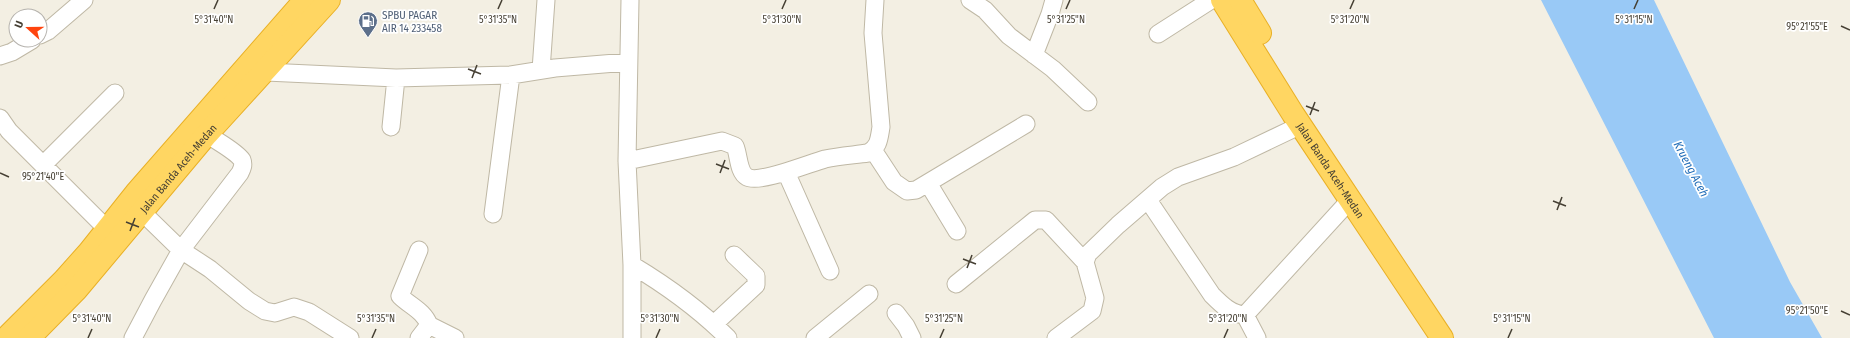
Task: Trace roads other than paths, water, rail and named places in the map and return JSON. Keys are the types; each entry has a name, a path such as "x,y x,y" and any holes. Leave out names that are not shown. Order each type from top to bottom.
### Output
{"highway":[{"name":"Jalan Banda Aceh-Medan","path":"29,338 78,289 142,212 202,129 305,0"},
{"name":"Jalan Banda Aceh-Medan","path":"6,338 64,280 107,229 202,129 266,72 286,46 329,0"},
{"name":"Jalan Banda Aceh-Medan","path":"1222,0 1442,338"},
{"name":"Jalan Banda Aceh-Medan","path":"1240,0 1300,99 1458,338"}],"street":[{"path":"48,31 84,0"},
{"path":"541,70 546,0"},
{"path":"630,0 627,161 632,265 632,338"},
{"path":"627,161 722,141 735,146 742,170 748,178 754,179 786,172 826,159 868,153 873,150 879,142 881,127 873,33 875,0"},
{"path":"970,0 985,10 1009,36 1054,69 1088,102"},
{"path":"1034,55 1054,0"},
{"path":"1158,34 1211,0"},
{"path":"0,56 19,48"},
{"path":"266,72 396,78 511,75 541,70 628,62"},
{"path":"493,214 511,75"},
{"path":"390,127 396,78"},
{"path":"43,165 115,93"},
{"path":"0,118 9,131 107,229"},
{"path":"873,150 894,182 907,191 916,190 1026,124"},
{"path":"1085,262 1088,254 1118,225 1162,187 1178,177 1234,157 1302,125"},
{"path":"133,338 181,250 240,173 243,166 242,161 237,155 202,129"},
{"path":"786,172 830,271"},
{"path":"928,183 957,232"},
{"path":"1246,315 1351,199"},
{"path":"1148,200 1212,295 1234,313 1246,315"},
{"path":"142,212 181,250 210,269 249,301 265,311 275,313 294,307 309,312 350,338"},
{"path":"956,284 1035,220 1046,220 1085,262 1095,298 1095,304 1092,311 1056,338"},
{"path":"419,250 400,296 420,311 427,320 424,332 455,338"},
{"path":"714,324 756,285 756,276 734,255"},
{"path":"632,265 666,286 714,324 728,338"},
{"path":"815,338 869,294"},
{"path":"896,313 906,326 912,338"},
{"path":"1246,315 1257,338"}],"water":[{"name":"Krueng Aceh","path":"1541,0 1654,0 1790,282 1822,338 1714,338"}],"place":[{"name":"SPBU PAGAR AIR 14 233458","path":"368,38"}]}
